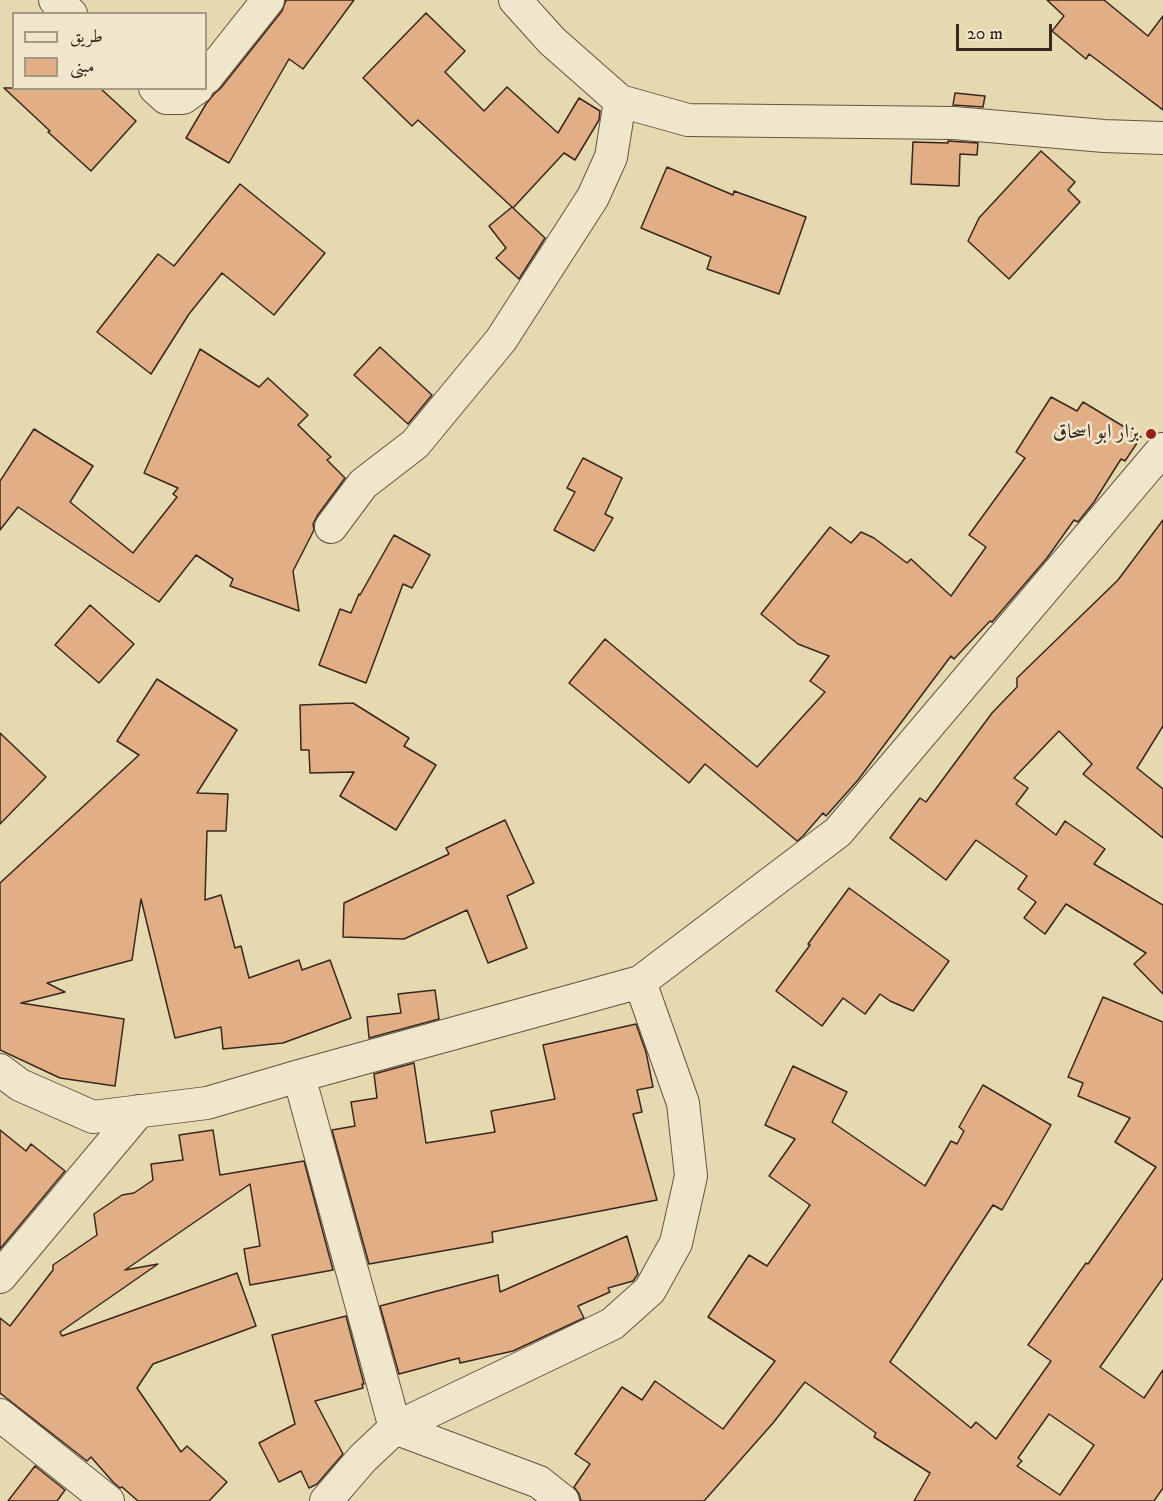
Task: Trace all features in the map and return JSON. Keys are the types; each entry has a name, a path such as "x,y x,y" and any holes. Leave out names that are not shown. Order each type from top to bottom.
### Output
{"street":[{"path":"55,0 69,12"},
{"path":"207,77 268,0"},
{"path":"515,0 552,41 620,101 688,120 954,123 1104,136 1163,138"},
{"path":"157,90 166,98 183,98 194,90"},
{"path":"332,527 363,484 415,444 501,340 593,197 611,157 620,101"},
{"path":"0,1070 20,1085 93,1117 207,1103 640,982 838,832 1163,449"},
{"path":"326,1501 363,1458 395,1428 612,1324 650,1290 676,1243 691,1176 683,1103 640,982"},
{"path":"299,1076 395,1428"},
{"path":"0,1277 139,1111"},
{"path":"0,1415 108,1501"},
{"path":"395,1428 539,1482 563,1501"}],"building":[{"path":"286,0 354,0 303,69 289,59 229,163 186,138 206,104 282,11"},
{"path":"1047,0 1104,0 1148,36 1163,16 1163,110 1089,54 1086,59 1052,31 1064,16"},
{"path":"426,13 465,51 445,72 484,111 507,87 558,133 579,98 600,111 599,120 575,160 564,153 513,208 545,238 519,279 496,258 506,248 489,226 512,207 418,120 412,126 363,78"},
{"path":"4,88 12,88 12,90 102,90 136,121 91,171 48,132 50,131"},
{"path":"955,93 985,96 983,107 953,105"},
{"path":"948,141 978,143 977,155 960,154 959,186 911,184 913,142 948,143"},
{"path":"1041,151 1075,182 1068,190 1080,202 1009,279 968,241 979,218"},
{"path":"667,167 733,195 734,191 806,217 779,294 707,269 711,257 641,228"},
{"path":"240,184 325,253 274,315 222,273 189,314 151,374 97,332 158,254 174,266"},
{"path":"380,347 432,395 408,424 354,375"},
{"path":"200,349 259,387 268,378 308,415 298,425 331,457 327,460 345,478 317,516 313,524 314,530 293,571 299,611 230,586 233,579 196,555 159,602 18,507 0,530 0,481 34,429 93,466 70,502 133,553 177,497 173,494 178,488 144,473"},
{"path":"1051,397 1077,411 1083,402 1141,437 1125,461 1121,459 1094,502 1078,522 1074,520 1047,558 992,622 990,621 954,659 951,656 858,780 826,816 823,813 797,841 705,764 689,783 569,683 605,639 757,767 825,692 810,681 829,656 798,644 761,614 830,527 851,543 861,532 874,538 907,563 911,559 951,596 986,547 969,535 1025,458 1016,452"},
{"path":"583,458 622,478 605,514 613,518 594,551 554,530 575,492 567,488"},
{"path":"1163,520 1163,726 1137,768 1163,789 1163,838 1083,774 1092,764 1059,731 1014,778 1028,788 1016,804 1056,835 1065,821 1105,849 1094,864 1163,905 1163,994 1134,964 1146,953 1066,904 1045,934 1024,918 1036,902 1018,889 1027,876 976,840 946,880 890,838 920,798 926,802 992,713 1017,687 1017,678 1118,580"},
{"path":"394,535 430,555 412,588 403,584 366,683 319,665 340,609 351,613 359,594"},
{"path":"90,605 134,644 99,683 55,645"},
{"path":"157,679 237,730 197,793 228,794 226,831 207,831 205,900 221,895 235,948 241,946 249,978 299,960 302,970 330,960 351,1018 283,1043 223,1049 221,1027 175,1038 141,899 132,960 47,983 65,992 21,1003 124,1019 115,1086 60,1078 0,1050 0,883 139,755 117,741"},
{"path":"353,703 409,738 404,746 436,765 396,830 340,796 354,772 310,773 309,750 301,750 300,705"},
{"path":"0,733 46,777 0,824"},
{"path":"505,820 534,883 507,896 527,948 488,963 467,910 404,939 343,937 344,903 449,854 446,848"},
{"path":"849,888 949,961 913,1011 880,994 865,1014 843,998 822,1026 776,991"},
{"path":"435,990 439,1019 369,1038 367,1017 401,1013 398,994"},
{"path":"1103,997 1163,1022 1163,1278 1100,1367 1144,1398 1163,1370 1163,1488 1154,1501 914,1501 930,1473 874,1437 876,1433 805,1382 773,1423 704,1501 581,1501 574,1487 590,1464 575,1454 622,1387 642,1400 655,1381 723,1429 775,1361 708,1317 749,1255 767,1266 810,1205 769,1176 795,1139 765,1125 793,1066 847,1092 832,1122 925,1186 951,1141 957,1144 964,1131 959,1127 983,1085 1051,1125 1002,1210 993,1205 890,1362 971,1428 976,1422 996,1439 1051,1361 1028,1345 1156,1167 1115,1142 1130,1118 1078,1096 1083,1083 1068,1077","holes":["1049,1414 1094,1445 1060,1495 1017,1466 1022,1461 1018,1458"]},
{"path":"636,1024 646,1052 653,1087 637,1090 642,1112 633,1114 657,1200 492,1232 493,1242 369,1264 332,1130 355,1126 351,1102 377,1098 374,1074 414,1063 426,1143 495,1132 491,1111 555,1099 543,1045"},
{"path":"0,1130 26,1151 31,1144 65,1171 0,1249"},
{"path":"213,1130 220,1175 304,1161 333,1270 250,1285 244,1249 260,1246 250,1184 125,1270 158,1264 60,1332 62,1336 237,1273 256,1326 153,1364 137,1388 181,1452 187,1446 227,1482 209,1501 138,1501 113,1482 91,1457 87,1461 0,1393 0,1318 10,1326 53,1270 53,1265 97,1235 94,1214 122,1195 134,1193 153,1180 151,1164 183,1160 179,1135"},
{"path":"627,1236 638,1274 633,1281 608,1288 610,1292 578,1306 584,1318 513,1351 460,1363 459,1358 399,1374 380,1306 498,1275 500,1292"},
{"path":"346,1316 364,1384 362,1384 363,1388 315,1401 343,1454 317,1484 309,1488 301,1471 279,1482 259,1443 295,1424 272,1335"},
{"path":"35,1466 65,1490 57,1501 8,1501"}],"place":[{"name":"بزار ابو اسحاق","path":"1151,434"}]}
